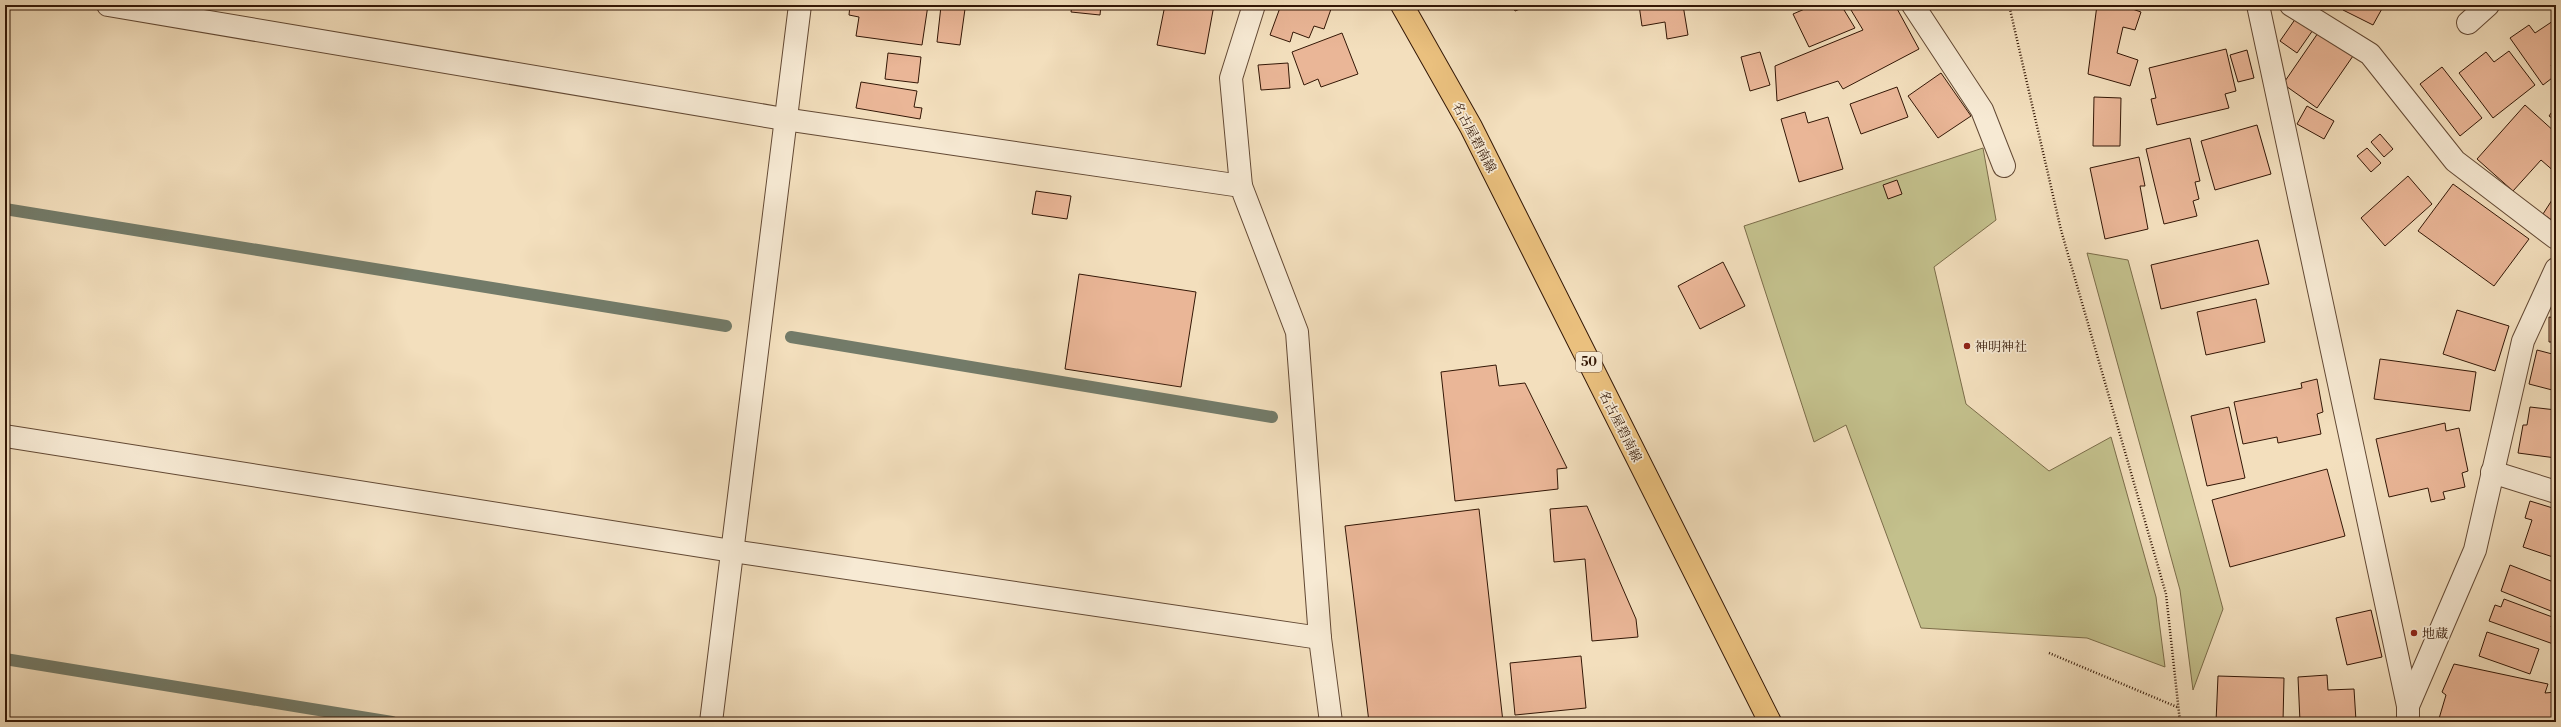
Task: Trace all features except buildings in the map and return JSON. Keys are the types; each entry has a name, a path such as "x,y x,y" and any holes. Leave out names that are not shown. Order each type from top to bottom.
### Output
{"main road":[{"name":"名古屋碧南線","path":"1402,5 1471,127 1770,722"}],"street":[{"path":"108,5 784,119 1241,186"},
{"path":"711,722 784,119 800,5"},
{"path":"1254,5 1231,78 1241,186 1297,332 1320,638 1331,722"},
{"path":"1913,5 1982,110 2004,166"},
{"path":"2258,5 2408,714"},
{"path":"2291,5 2370,54 2455,161 2556,238"},
{"path":"2468,23 2488,5"},
{"path":"2408,714 2475,550 2523,341 2556,269"},
{"path":"5,436 732,551 1320,638"},
{"path":"2492,472 2556,492"}],"path":[{"path":"2010,5 2061,230 2166,594 2177,708 2180,722"},
{"path":"2049,653 2177,708"}],"shaded area":[{"path":"1983,148 1996,220 1934,267 1966,404 2049,471 2111,437 2156,597 2165,667 2087,638 1921,628 1846,425 1814,442 1744,226"},
{"path":"2087,253 2128,260 2223,609 2193,690 2180,590"}],"waterway":[{"path":"5,209 726,326"},
{"path":"791,337 1272,417"},
{"path":"5,659 392,722"}],"place":[{"name":"神明神社","path":"1967,346"},
{"name":"地蔵","path":"2414,633"}]}
